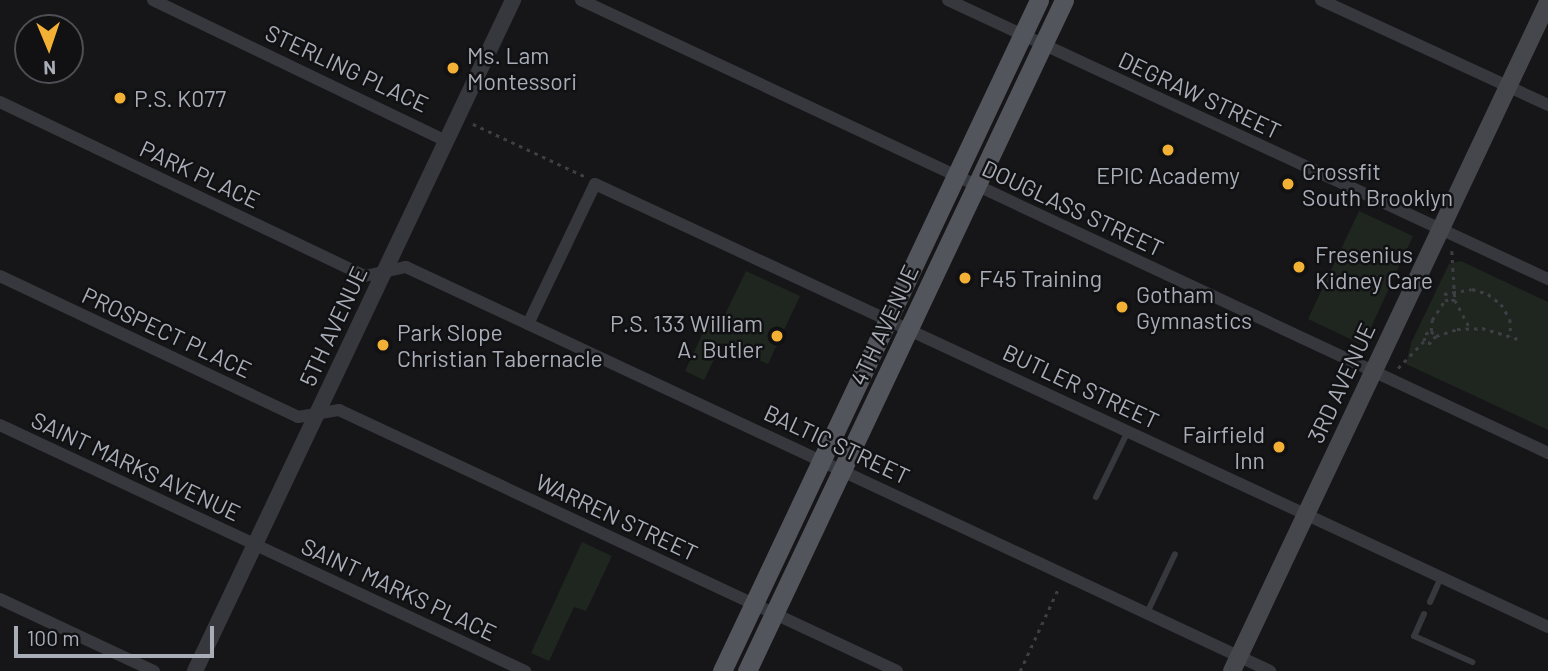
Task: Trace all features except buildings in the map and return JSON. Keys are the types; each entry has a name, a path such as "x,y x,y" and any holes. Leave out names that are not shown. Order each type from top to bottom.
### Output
{"main road":[{"name":"4TH AVENUE","path":"722,671 1039,0"},
{"name":"4TH AVENUE","path":"747,671 1065,0"},
{"name":"3RD AVENUE","path":"1236,663 1548,2"}],"street":[{"name":"STERLING PLACE","path":"153,0 446,141"},
{"name":"5TH AVENUE","path":"195,671 513,0"},
{"name":"DOUGLASS STREET","path":"581,0 1548,453"},
{"name":"DEGRAW STREET","path":"948,0 1548,279"},
{"path":"1321,0 1548,105"},
{"name":"PARK PLACE","path":"0,102 365,275 384,271"},
{"path":"528,324 590,180"},
{"name":"BUTLER STREET","path":"590,180 1548,627"},
{"name":"BALTIC STREET","path":"384,271 406,267 1147,613 1236,663 1270,671"},
{"name":"PROSPECT PLACE","path":"0,276 298,417 317,413"},
{"name":"WARREN STREET","path":"317,413 339,410 897,671"},
{"name":"SAINT MARKS AVENUE","path":"0,425 255,544"},
{"name":"SAINT MARKS PLACE","path":"255,544 525,671"},
{"path":"0,599 155,671"}],"lane":[{"path":"1096,497 1128,431"},
{"path":"1147,613 1175,554"},
{"path":"1430,602 1441,577"},
{"path":"1424,614 1414,636 1472,662"}],"path":[{"path":"473,124 590,180"},
{"path":"1452,251 1455,300 1470,328"},
{"path":"1431,331 1432,320 1445,300 1447,291 1472,289 1488,293 1501,304 1510,319 1511,337"},
{"path":"1445,300 1455,300"},
{"path":"1436,336 1470,328 1517,339"},
{"path":"1431,331 1436,336"},
{"path":"1398,368 1424,341 1424,334 1431,331"},
{"path":"1424,341 1434,342 1436,336"},
{"path":"1020,671 1059,587"}],"shaded area":[{"path":"1359,211 1413,236 1363,345 1308,319"},
{"path":"1461,261 1548,302 1548,430 1406,364 1411,343 1449,264"},
{"path":"746,271 800,296 768,364 722,343 704,380 685,371 709,320 720,325"},
{"path":"582,542 612,556 586,611 574,607 549,661 531,653"}],"place":[{"name":"Ms. Lam Montessori","path":"453,68"},
{"name":"P.S. K077","path":"120,98"},
{"name":"EPIC Academy","path":"1168,150"},
{"name":"Crossfit South Brooklyn","path":"1288,184"},
{"name":"Fresenius Kidney Care","path":"1299,267"},
{"name":"F45 Training","path":"965,278"},
{"name":"Gotham Gymnastics","path":"1122,307"},
{"name":"P.S. 133 William A. Butler","path":"777,336"},
{"name":"Park Slope Christian Tabernacle","path":"383,345"},
{"name":"Fairfield Inn","path":"1279,447"}]}
